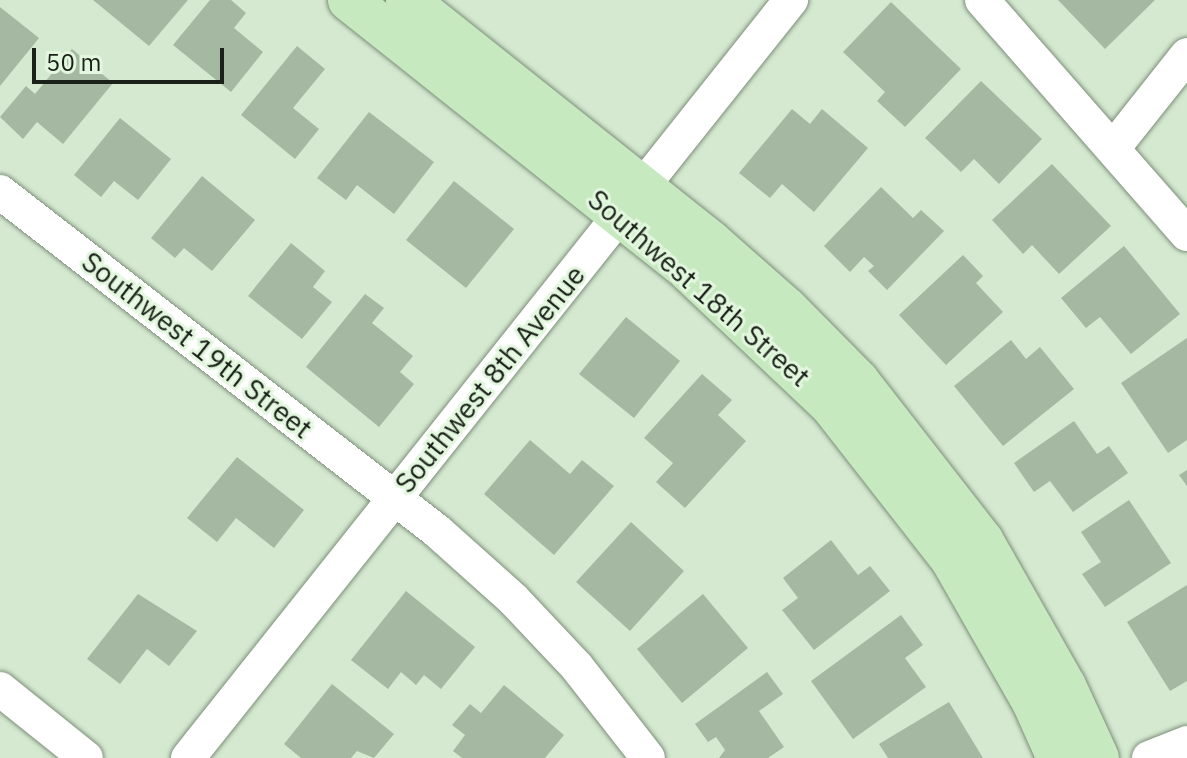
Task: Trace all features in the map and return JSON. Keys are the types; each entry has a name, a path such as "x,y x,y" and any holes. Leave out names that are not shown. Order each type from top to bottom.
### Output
{"main road":[{"name":"Southwest 18th Street","path":"349,0 787,309 922,458 1017,597 1098,758"},
{"name":"Southwest 18th Street","path":"407,0 632,202 762,335 894,480 986,615 1058,758"}],"street":[{"name":"Southwest 8th Avenue","path":"188,758 791,0"},
{"path":"982,0 1115,146 1187,234"},
{"path":"1115,146 1187,55"},
{"name":"Southwest 19th Street","path":"0,192 395,498 513,599 635,752"},
{"path":"0,689 86,758"},
{"path":"1149,758 1187,743"}],"building":[{"path":"93,0 188,0 149,46"},
{"path":"210,0 231,0 246,13 234,28 263,52 231,92 173,45"},
{"path":"1058,0 1155,0 1105,49"},
{"path":"891,2 961,69 905,127 877,101 885,92 843,52"},
{"path":"0,7 39,38 0,86"},
{"path":"297,46 325,69 293,108 319,129 295,159 241,115"},
{"path":"72,49 113,83 63,144 37,122 23,139 0,117 26,86 35,94"},
{"path":"981,81 1042,139 999,184 974,159 961,172 925,138"},
{"path":"792,109 810,124 822,109 868,148 814,212 782,184 770,198 739,173"},
{"path":"369,112 434,162 394,214 357,185 346,200 317,178"},
{"path":"120,118 171,159 138,200 114,181 101,197 74,175"},
{"path":"1052,164 1111,226 1059,274 1032,245 1023,254 992,220"},
{"path":"202,176 255,220 212,271 184,248 175,258 151,238"},
{"path":"454,181 514,229 466,288 406,240"},
{"path":"881,187 913,218 921,210 944,231 887,290 868,271 874,266 864,257 850,272 824,246"},
{"path":"291,243 325,271 313,287 332,302 302,339 248,296"},
{"path":"1124,246 1180,314 1131,354 1100,317 1086,328 1061,298"},
{"path":"963,255 983,276 976,283 1003,312 946,365 899,315"},
{"path":"365,294 384,308 372,323 413,356 400,372 414,384 379,427 306,367"},
{"path":"626,317 680,361 634,418 579,374"},
{"path":"1187,338 1187,440 1168,453 1121,383"},
{"path":"1011,340 1026,359 1040,347 1074,389 1003,446 954,386"},
{"path":"702,374 732,400 718,415 746,441 685,508 656,482 673,463 644,438"},
{"path":"1074,421 1097,454 1109,446 1128,473 1073,512 1050,481 1034,492 1014,463"},
{"path":"530,440 570,474 582,460 614,486 554,555 484,494"},
{"path":"237,457 304,510 274,548 236,518 217,542 187,518"},
{"path":"1187,470 1187,486 1179,475"},
{"path":"1129,500 1171,563 1105,607 1082,574 1101,562 1081,532"},
{"path":"631,522 684,571 630,631 576,582"},
{"path":"831,540 858,575 870,566 890,591 814,650 782,610 798,598 783,578"},
{"path":"1187,585 1187,681 1170,691 1127,622"},
{"path":"406,591 475,647 441,689 424,675 416,685 401,672 388,689 351,660"},
{"path":"138,594 197,631 169,666 147,649 120,684 87,659"},
{"path":"703,594 748,648 682,703 637,649"},
{"path":"901,615 923,645 905,658 926,687 853,739 811,681"},
{"path":"767,672 783,694 759,711 784,747 768,758 719,758 725,750 716,737 708,742 695,724"},
{"path":"332,684 394,734 374,758 357,751 351,758 301,758 284,744"},
{"path":"504,685 564,735 545,758 462,758 453,751 465,735 452,725 470,704 481,713"},
{"path":"949,702 983,758 888,758 879,744"}]}
